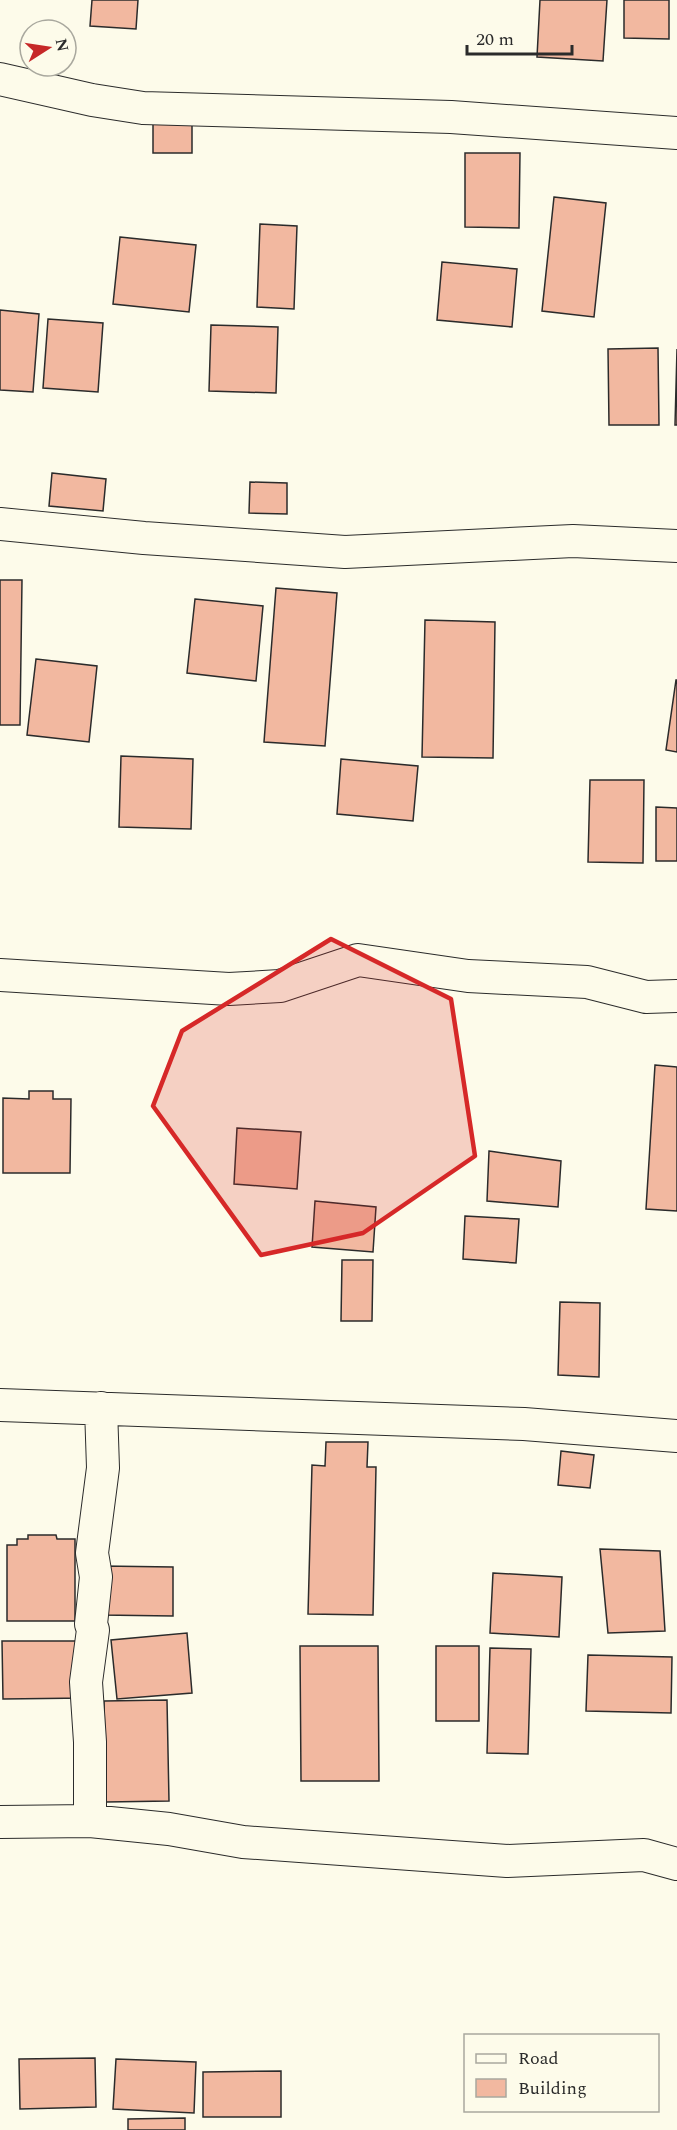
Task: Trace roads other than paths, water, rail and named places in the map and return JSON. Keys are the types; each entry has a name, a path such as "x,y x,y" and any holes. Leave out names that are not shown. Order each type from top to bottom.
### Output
{"street":[{"path":"0,79 92,100 143,108 451,117 677,133"},
{"path":"0,524 144,538 345,552 573,541 677,546"},
{"path":"0,975 229,989 280,986 358,960 468,976 587,982 646,997 677,996"},
{"path":"0,1405 524,1424 677,1436"},
{"path":"90,1821 90,1742 86,1682 93,1630 91,1624 96,1577 92,1554 103,1468 101,1408"},
{"path":"0,1822 90,1821 169,1829 243,1842 507,1862 644,1855 677,1864"}]}
